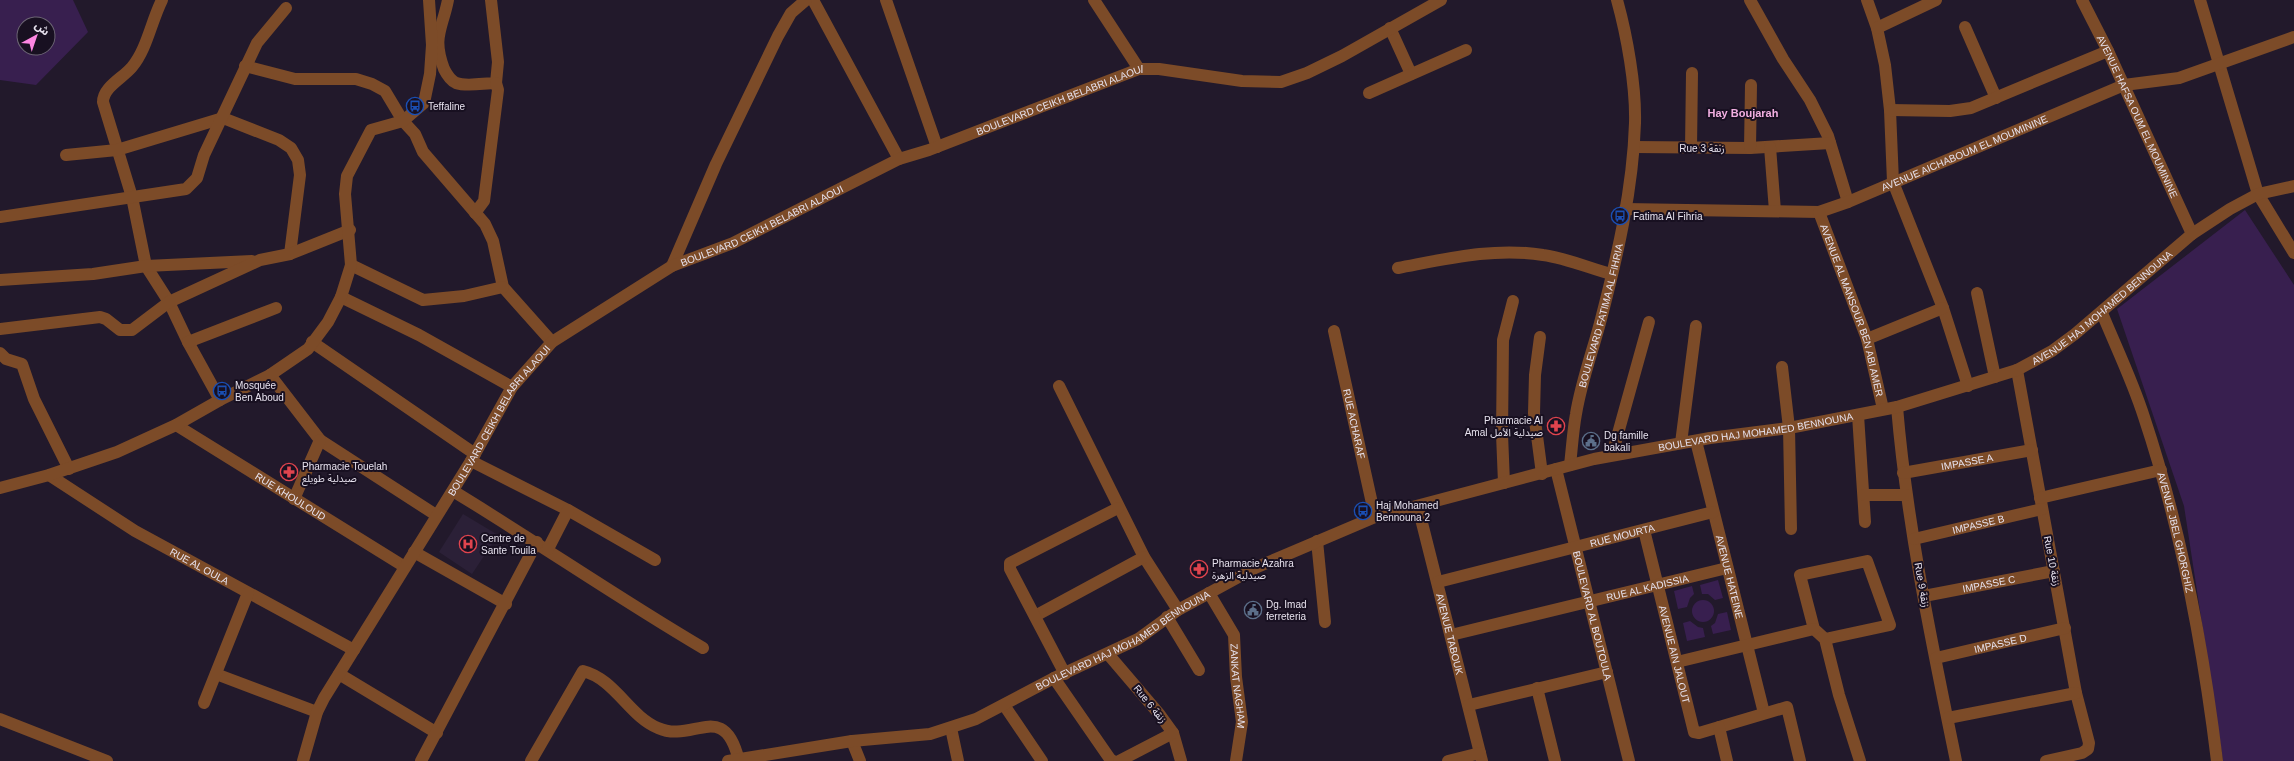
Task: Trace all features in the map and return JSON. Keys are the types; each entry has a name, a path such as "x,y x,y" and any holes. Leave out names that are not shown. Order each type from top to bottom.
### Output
{"street":[{"path":"162,0 152,21 142,52 123,77 103,96 117,150 132,197 146,266 170,302 188,342 220,400"},
{"path":"2,486 69,469 117,452 176,426 220,400 270,375 308,349 328,322 341,297 351,265 350,230 345,194 347,176 355,157 371,130 403,121 424,103 430,74 432,45 429,0"},
{"path":"448,0 439,29 437,48 447,74 451,80 458,83 496,82"},
{"path":"475,213 484,202 498,90 496,82 498,62 491,0"},
{"path":"672,266 716,164 778,36 791,13 806,0"},
{"path":"813,0 900,160"},
{"path":"886,0 937,147"},
{"path":"1094,0 1139,69"},
{"name":"BOULEVARD CEIKH BELABRI ALAOUI","path":"303,761 317,712 339,674 436,515 453,491 512,387 552,342 672,266 733,243 900,160 1139,69 1159,69 1242,80 1281,82 1307,73 1342,56 1441,0"},
{"name":"BOULEVARD FATIMA AL FIHRIA","path":"1570,465 1576,413 1611,274 1625,209 1634,146 1635,121 1633,92 1625,28 1617,0"},
{"path":"1750,0 1783,60 1810,100 1830,143 1848,202"},
{"path":"1867,0 1877,28 1885,65 1890,110 1893,182 1943,308 1968,386"},
{"path":"1877,28 1936,0"},
{"name":"AVENUE HAFSA OUM EL MOUMININE","path":"2082,0 2124,85 2192,234"},
{"path":"2203,1 2219,62 2258,194 2294,253"},
{"path":"0,217 186,189 197,178 204,155 223,118 245,66 257,43 286,8"},
{"path":"1390,28 1411,74"},
{"path":"1965,28 1996,98"},
{"name":"AVENUE AICHABOUM EL MOUMININE","path":"1625,209 1819,212 1848,202 2124,85 2179,78 2219,62 2294,37"},
{"path":"1369,93 1466,50"},
{"path":"1890,110 1950,111 1971,108 2108,51"},
{"path":"245,66 295,79 356,79 372,84 385,91 403,121 416,134 423,152 436,170 484,224 493,241 503,287 552,342"},
{"path":"1691,148 1692,73"},
{"path":"1750,148 1751,85"},
{"path":"66,155 117,150 223,118 279,140 292,148 298,160 300,175 290,254"},
{"name":"Rue 3 زنقة","path":"1634,146 1750,148 1830,143"},
{"path":"1770,147 1775,211"},
{"name":"AVENUE HAJ MOHAMED BENNOUNA","path":"1897,407 2017,370 2052,351 2102,313 2192,234 2230,209 2258,194 2294,186"},
{"name":"AVENUE AL MANSOUR BEN ABI AMER","path":"1819,212 1867,339 1883,409"},
{"path":"0,280 92,274 146,266 260,260 290,254 350,230"},
{"path":"1398,268 1482,252 1544,254 1611,274"},
{"path":"0,329 100,317 106,319 120,330 132,330 170,302 260,260"},
{"path":"351,265 423,300 464,296 503,287"},
{"path":"1977,293 1995,377"},
{"path":"341,297 420,335 512,387"},
{"path":"1504,483 1502,434 1503,340 1513,301"},
{"path":"188,342 276,308"},
{"path":"1867,339 1943,308"},
{"name":"AVENUE JBEL GHORGHIZ","path":"2102,313 2144,416 2161,470 2184,569 2208,692 2217,761"},
{"path":"1612,455 1649,322"},
{"path":"1681,443 1696,326"},
{"name":"RUE ACHARAF","path":"1334,331 1375,517"},
{"path":"1540,337 1535,376 1534,412 1542,474"},
{"path":"312,342 473,457 655,560"},
{"path":"0,353 4,357 22,364 34,399 69,469"},
{"path":"1782,368 1789,428 1791,529"},
{"name":"Rue 10 زنقة","path":"2017,370 2076,692 2089,743 2086,751 2046,761"},
{"path":"270,375 320,440 436,515"},
{"path":"1059,386 1118,508 1144,557 1178,610"},
{"name":"BOULEVARD HAJ MOHAMED BENNOUNA","path":"735,760 852,741 930,734 951,728 1004,705 1059,676 1108,654 1138,638 1178,610 1255,568 1375,517 1418,507 1542,474 1570,465 1612,455 1681,443 1789,428 1897,407"},
{"name":"Rue 9 زنقة","path":"1897,407 1906,495 1956,761"},
{"path":"1858,415 1865,522"},
{"name":"RUE KHOULOUD","path":"176,426 405,567"},
{"path":"294,499 320,440"},
{"name":"AVENUE HATEINE","path":"1696,441 1764,714"},
{"name":"IMPASSE A","path":"1903,473 2032,450"},
{"name":"BOULEVARD AL BOUTOULA","path":"1556,469 1608,672 1629,761"},
{"name":"IMPASSE B","path":"1914,539 2161,470"},
{"name":"RUE AL OULA","path":"49,475 135,531 354,650"},
{"path":"453,491 548,549 630,605 702,648"},
{"path":"1864,495 1906,495"},
{"name":"AVENUE TABOUK","path":"1418,507 1452,635 1481,757"},
{"path":"1113,761 1110,759 1059,676 1035,616 1010,569 1010,564 1118,508"},
{"path":"548,549 568,510"},
{"name":"RUE MOURTA","path":"1438,582 1713,512"},
{"name":"AVENUE AIN JALOUT","path":"1644,530 1694,732 1719,727"},
{"path":"1317,541 1325,622"},
{"path":"421,761 506,604 537,542"},
{"path":"414,552 506,604"},
{"path":"1035,616 1144,557"},
{"path":"1825,639 1890,625 1867,561 1800,575 1814,629 1825,639 1839,694 1860,761"},
{"name":"RUE AL KADISSIA","path":"1452,635 1727,568"},
{"name":"IMPASSE C","path":"1924,596 2054,570"},
{"path":"204,703 248,593"},
{"name":"ZANKAT NAGHAM","path":"1210,593 1234,635 1236,677 1242,722 1236,761"},
{"path":"1167,617 1198,670"},
{"name":"IMPASSE D","path":"1936,658 2065,628"},
{"path":"1677,662 1814,629"},
{"name":"Rue 6 زنقة","path":"1108,654 1160,715 1173,733 1181,761"},
{"path":"531,761 583,671 609,686 645,721 658,728 674,731 712,726 721,729 731,740 735,760"},
{"path":"1469,705 1608,672"},
{"path":"216,674 317,712"},
{"path":"339,674 436,733"},
{"path":"1537,688 1556,761"},
{"path":"1948,718 2076,692"},
{"path":"1004,705 1042,761"},
{"path":"1727,761 1719,727 1787,707 1800,761"},
{"path":"0,719 107,761"},
{"path":"951,728 958,761"},
{"path":"1119,761 1173,733"},
{"path":"852,741 860,761"},
{"path":"1448,761 1481,757"}],"shaded area":[{"path":"0,0 73,0 88,32 36,85 0,80"},
{"path":"2245,210 2294,285 2294,761 2223,761 2184,506 2117,309"},
{"name":"Centre de Sante Touila","path":"463,514 498,535 472,574 439,552"},
{"path":"1718,580 1723,598 1715,600 1708,594 1702,594 1700,585"},
{"path":"1692,586 1694,594 1690,598 1687,607 1678,609 1674,591"},
{"path":"1703,600 1707,601 1713,607 1713,615 1707,621 1703,622 1699,621 1693,615 1692,611 1693,607 1699,601"},
{"path":"1727,612 1731,630 1713,634 1711,626 1715,623 1718,614"},
{"path":"1690,621 1698,627 1703,628 1705,637 1687,641 1683,623"}],"place":[{"name":"Teffaline","path":"415,106"},
{"name":"Fatima Al Fihria","path":"1620,216"},
{"name":"Mosquée Ben Aboud","path":"222,391"},
{"name":"Pharmacie Al Amal صيدلية الأمل","path":"1556,426"},
{"name":"Dg famille bakali","path":"1591,441"},
{"name":"Pharmacie Touelah صيدلية طويلع","path":"289,472"},
{"name":"Haj Mohamed Bennouna 2","path":"1363,511"},
{"name":"Centre de Sante Touila","path":"468,544"},
{"name":"Pharmacie Azahra صيدلية الزهرة","path":"1199,569"},
{"name":"Dg. Imad ferreteria","path":"1253,610"}],"district":[{"name":"Hay Boujarah","path":"1743,113"}]}
